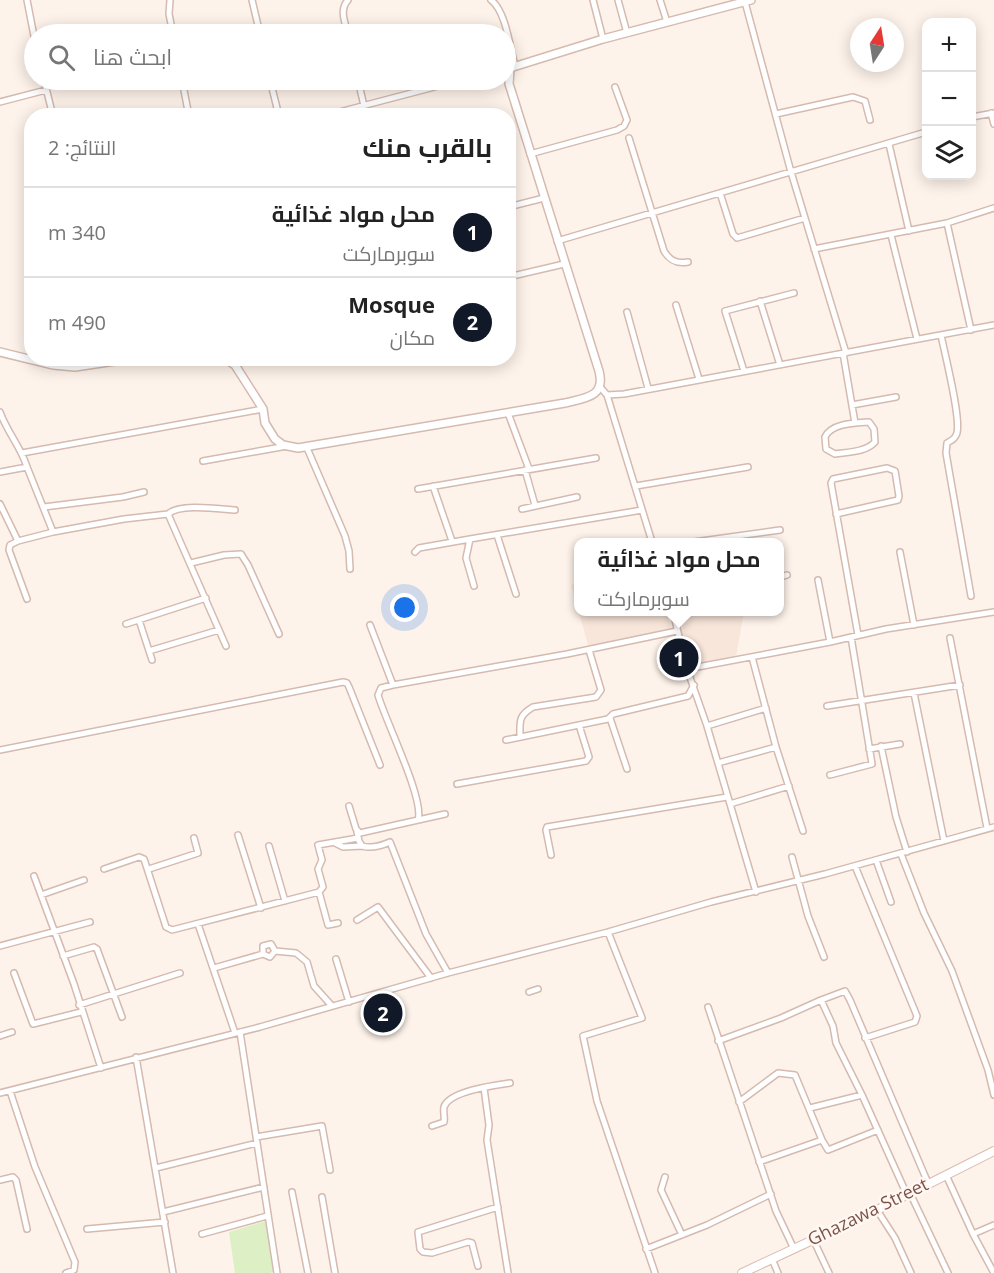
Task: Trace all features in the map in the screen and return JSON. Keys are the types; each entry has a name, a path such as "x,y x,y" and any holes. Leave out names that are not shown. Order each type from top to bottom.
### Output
{"main road":[{"name":"Ghazawa Street","path":"742,1273 994,1151"}],"street":[{"path":"27,0 32,24"},
{"path":"170,0 171,24"},
{"path":"252,0 258,24"},
{"path":"346,24 343,6 348,0"},
{"path":"491,0 495,3 503,24"},
{"path":"593,0 603,39"},
{"path":"618,0 627,33"},
{"path":"660,0 667,22"},
{"path":"516,67 603,39 733,2 748,1 791,172 844,353 855,423"},
{"path":"530,154 617,130 624,126 627,120 615,87"},
{"path":"0,102 46,90 51,108"},
{"path":"184,90 187,108"},
{"path":"272,90 277,108"},
{"path":"360,90 364,106"},
{"path":"356,108 424,90"},
{"path":"236,366 263,409 265,423 275,439 283,445 298,448 565,403 591,396 600,387 602,379 511,90"},
{"path":"776,114 853,97 865,101 870,120"},
{"path":"976,116 992,113 994,124"},
{"path":"557,242 922,134"},
{"path":"629,138 652,214 668,257 677,263 688,262"},
{"path":"889,144 909,231"},
{"path":"720,193 736,238 805,218"},
{"path":"516,205 544,198"},
{"path":"814,249 947,223 994,208"},
{"path":"947,223 970,330"},
{"path":"891,235 917,339"},
{"path":"516,275 564,264"},
{"path":"744,371 725,311 794,293"},
{"path":"760,301 780,365"},
{"path":"676,305 699,379"},
{"path":"627,312 648,388"},
{"path":"607,395 994,325"},
{"path":"941,335 954,402 957,432 955,438 947,443 946,453 971,596"},
{"path":"0,352 24,358"},
{"path":"64,366 82,366"},
{"path":"600,387 607,395 650,538"},
{"path":"852,405 896,397"},
{"path":"22,453 263,409"},
{"path":"0,412 22,453 53,532"},
{"path":"508,412 527,470 535,505"},
{"path":"869,422 872,424 875,442 872,446 835,454 826,449 827,433 832,429 855,423 869,422"},
{"path":"203,462 291,445"},
{"path":"307,448 345,536 350,569"},
{"path":"418,489 596,458"},
{"path":"0,472 27,467"},
{"path":"636,486 748,467"},
{"path":"836,514 898,500 900,496 895,471 887,468 833,479 831,485 836,514 858,635"},
{"path":"433,486 452,541"},
{"path":"44,507 123,497 144,492"},
{"path":"522,509 578,497"},
{"path":"0,504 18,541"},
{"path":"27,599 9,550 10,545 18,541 123,519 168,514 178,509 235,510"},
{"path":"415,552 419,548 452,541 642,510"},
{"path":"168,514 226,646"},
{"path":"722,538 780,530"},
{"path":"745,534 746,538"},
{"path":"496,535 516,594"},
{"path":"470,539 466,558 474,586"},
{"path":"900,552 914,625"},
{"path":"191,563 224,555 241,554 279,634"},
{"path":"784,576 788,575"},
{"path":"818,580 830,642"},
{"path":"126,624 206,598"},
{"path":"687,669 858,635 994,612"},
{"path":"674,616 687,669 707,726 756,892"},
{"path":"139,620 152,660"},
{"path":"370,626 393,685"},
{"path":"149,651 219,630"},
{"path":"418,819 419,810 408,768 378,695 381,688 589,650 677,631"},
{"path":"830,775 872,764 851,638"},
{"path":"950,638 987,828"},
{"path":"520,736 520,719 532,707 596,697 601,690 589,650"},
{"path":"752,657 776,747 803,831"},
{"path":"0,750 343,682 349,687 380,765"},
{"path":"827,706 960,685"},
{"path":"506,740 610,718 613,714 688,696 694,686"},
{"path":"914,693 944,841"},
{"path":"707,726 766,708"},
{"path":"610,718 627,769"},
{"path":"457,784 586,760 589,757 579,724"},
{"path":"869,749 900,744"},
{"path":"881,746 904,853 924,913 952,971 994,1095"},
{"path":"718,763 776,747"},
{"path":"729,804 789,786"},
{"path":"551,855 547,827 727,797"},
{"path":"349,806 362,846"},
{"path":"104,869 139,857 144,858 167,929 172,930 319,892 323,887 318,869 322,860 318,845 445,814"},
{"path":"0,1093 238,1033 448,973 904,853 994,827"},
{"path":"238,835 261,908"},
{"path":"149,869 198,853 194,837"},
{"path":"333,842 343,846 372,848 390,842 426,934 448,973"},
{"path":"269,846 285,902"},
{"path":"792,857 808,916 824,957"},
{"path":"876,860 891,902"},
{"path":"855,866 917,1016 915,1022 865,1038"},
{"path":"34,876 101,1068"},
{"path":"41,896 84,880"},
{"path":"319,892 328,925 338,923"},
{"path":"357,920 378,907 431,978"},
{"path":"0,946 90,922"},
{"path":"198,924 238,1033 277,1273"},
{"path":"608,932 642,1018 584,1036 597,1101 655,1273"},
{"path":"262,954 263,946 271,944 275,951"},
{"path":"63,956 96,948 122,1017"},
{"path":"214,968 262,954 270,957 275,951"},
{"path":"275,951 296,954 307,962 314,986 332,1006"},
{"path":"336,959 349,1002"},
{"path":"14,973 33,1023 81,1012"},
{"path":"79,1005 180,973"},
{"path":"529,992 538,989"},
{"path":"718,1041 845,991 928,1184"},
{"path":"820,1000 833,1026 836,1043 948,1273"},
{"path":"708,1007 759,1162 794,1249"},
{"path":"0,1036 12,1032"},
{"path":"136,1057 173,1273"},
{"path":"739,1102 778,1073 795,1075 822,1140 829,1150 878,1130"},
{"path":"432,1126 444,1122 444,1107 449,1101 469,1091 510,1083"},
{"path":"484,1088 489,1125 487,1140 508,1273"},
{"path":"10,1091 35,1167 75,1262 74,1270 66,1273"},
{"path":"810,1108 862,1095"},
{"path":"156,1168 257,1140 322,1126 330,1170"},
{"path":"759,1162 822,1140"},
{"path":"946,1174 973,1234 994,1273"},
{"path":"0,1179 13,1177 16,1180 27,1229"},
{"path":"665,1177 661,1190 682,1235"},
{"path":"163,1212 264,1187"},
{"path":"292,1192 308,1273"},
{"path":"646,1249 771,1194"},
{"path":"322,1197 335,1273"},
{"path":"478,1266 472,1243 468,1242 427,1253 420,1249 418,1232 498,1207"},
{"path":"877,1209 895,1238 911,1273"},
{"path":"202,1234 267,1216"},
{"path":"87,1229 165,1222"},
{"path":"973,1234 994,1225"},
{"path":"813,1239 829,1273"},
{"path":"772,1259 778,1273"}],"shaded area":[{"path":"580,616 668,616 673,633 589,648"},
{"path":"676,616 743,616 736,657 687,668"}],"green space":[{"path":"266,1221 276,1271 235,1273 229,1232"}],"place":[{"name":"محل مواد غذائية","path":"679,658"},
{"name":"Mosque","path":"383,1013"}]}
